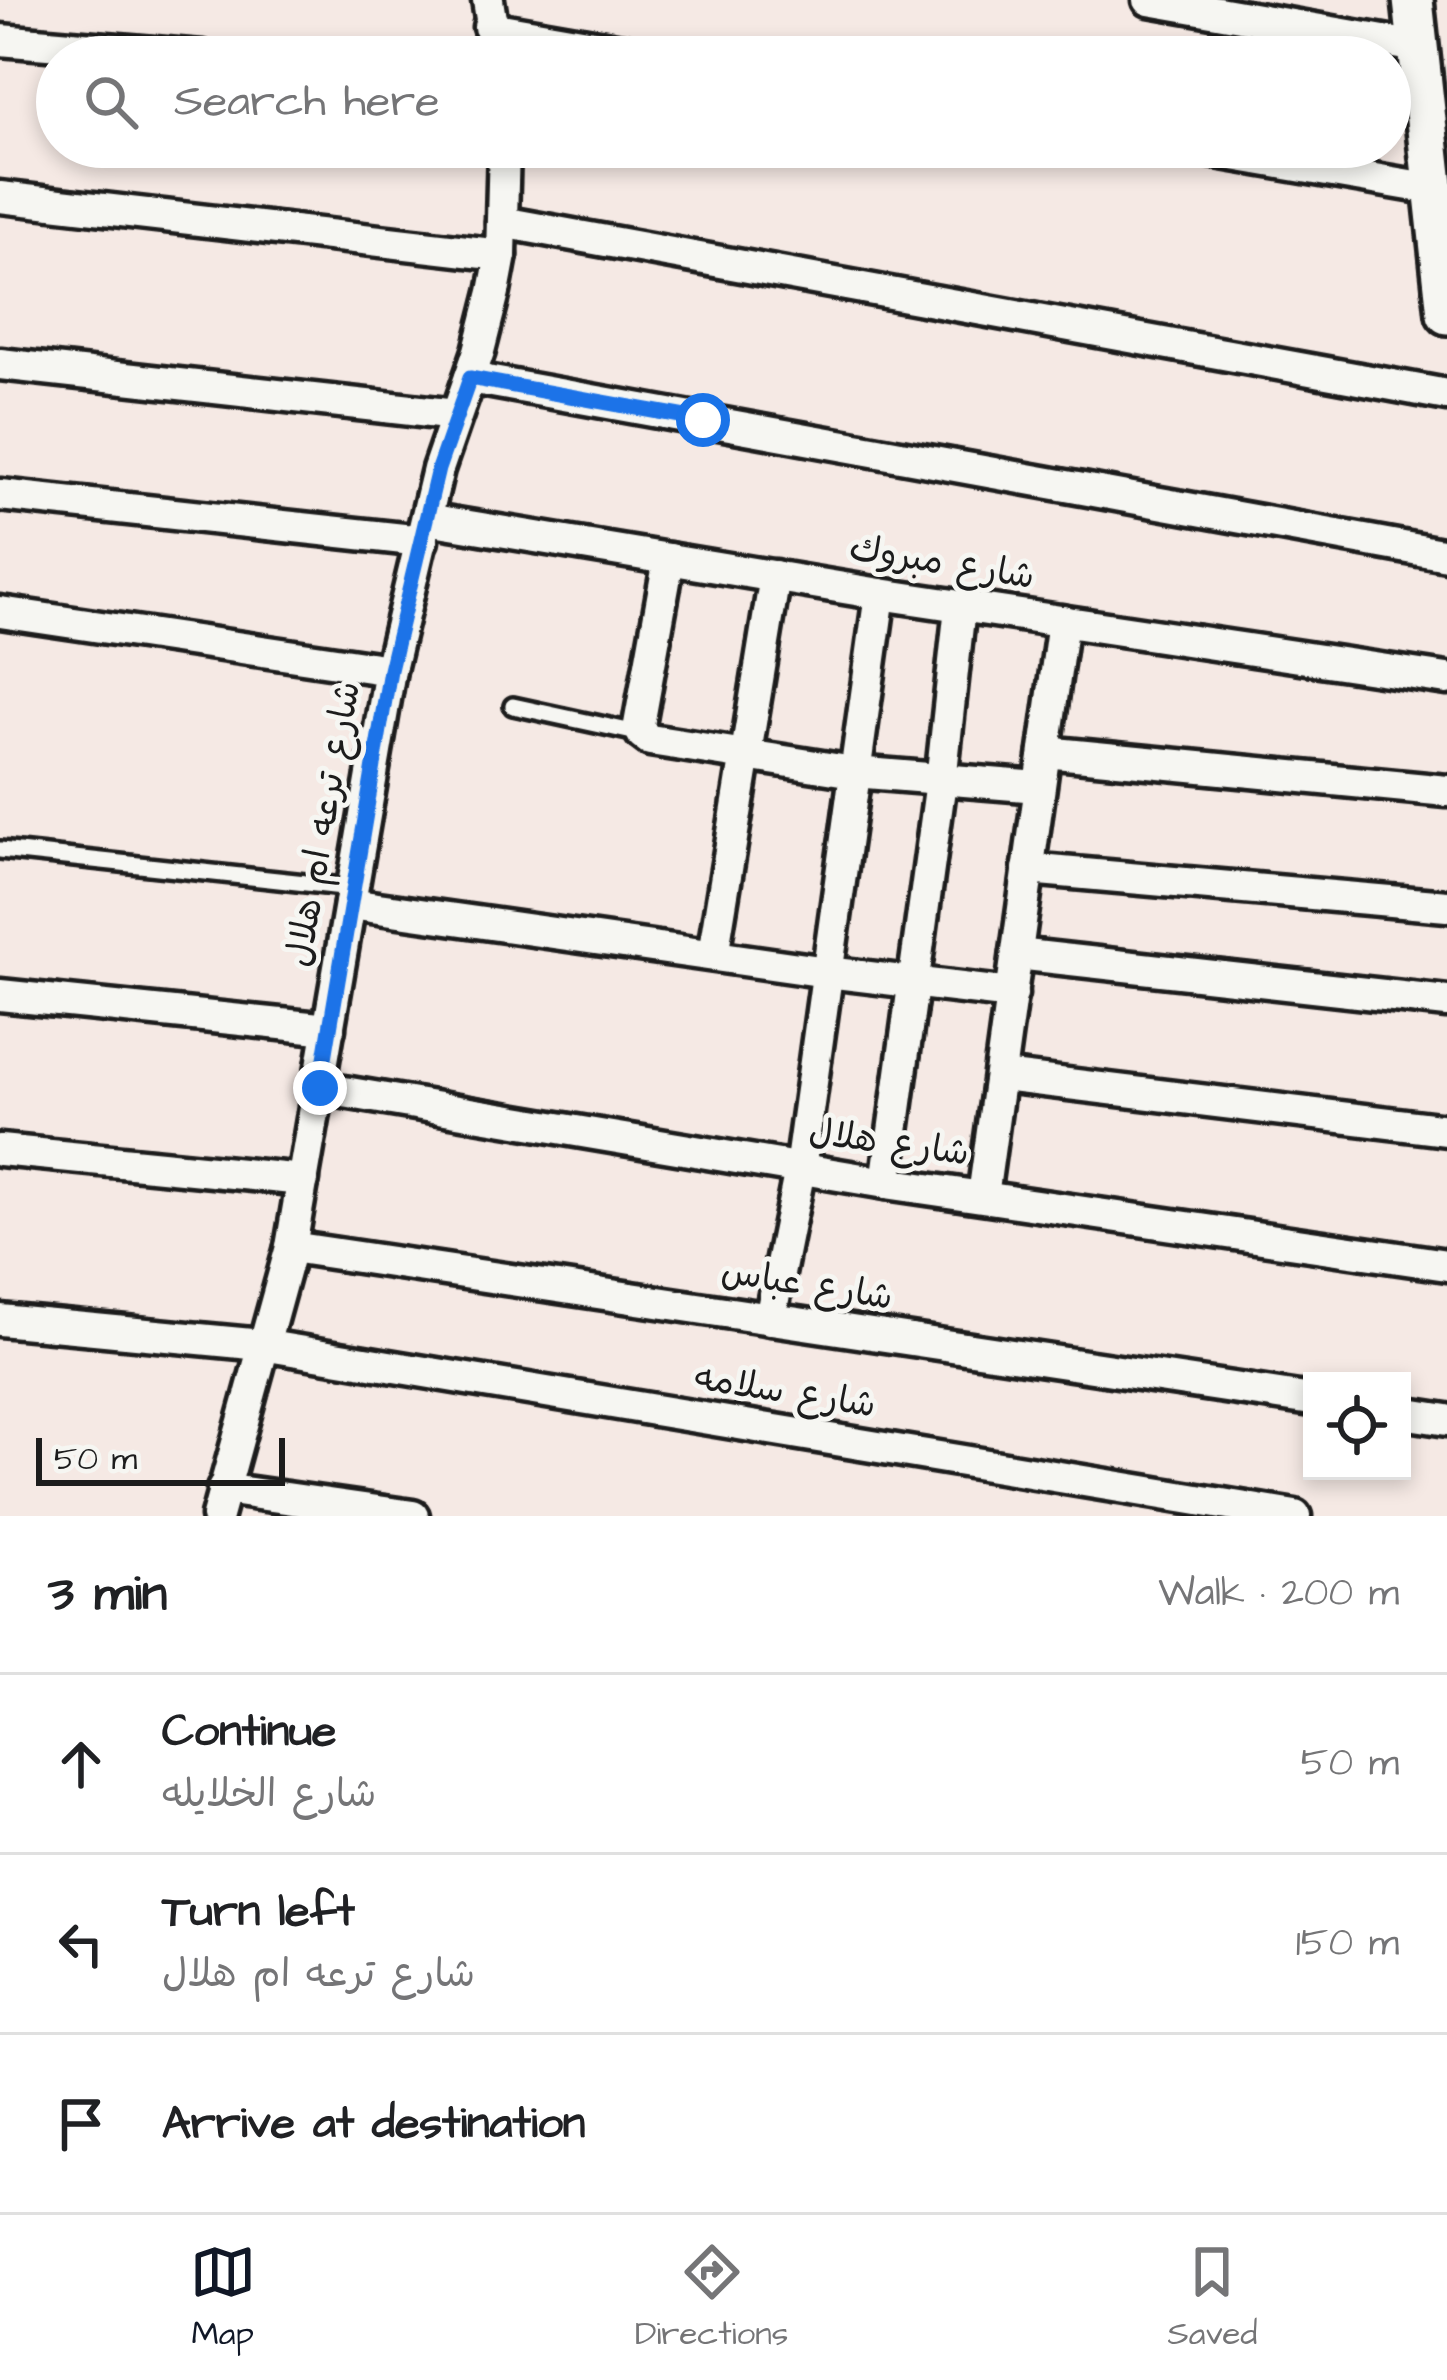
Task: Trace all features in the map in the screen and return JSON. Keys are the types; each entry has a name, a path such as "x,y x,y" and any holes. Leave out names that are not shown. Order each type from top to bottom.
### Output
{"street":[{"path":"1149,0 1355,36"},
{"path":"1413,0 1447,314"},
{"path":"491,28 538,36"},
{"path":"0,40 36,43"},
{"path":"1411,46 1418,47"},
{"name":"شارع ترعه ام هلال","path":"220,1502 291,1247 390,670 438,469 470,378 502,255 503,168"},
{"path":"1310,168 1433,189"},
{"path":"0,197 502,255"},
{"path":"502,223 1447,395"},
{"path":"0,364 456,415"},
{"path":"470,378 1447,555"},
{"name":"شارع مبروك","path":"0,495 424,530 669,559 1447,680"},
{"path":"669,559 641,712 642,734 650,740 854,772 1040,788"},
{"path":"713,955 775,576"},
{"path":"770,1318 800,1169 880,595"},
{"path":"886,1183 960,607"},
{"path":"0,612 390,670"},
{"path":"983,1196 1063,621"},
{"path":"1045,752 1447,791"},
{"path":"1028,869 1447,906"},
{"path":"351,896 827,972 1012,994"},
{"path":"1017,954 1447,1003"},
{"path":"0,995 329,1029"},
{"path":"1001,1076 1447,1130"},
{"name":"شارع هلال","path":"320,1088 886,1183 1447,1265"},
{"path":"0,1150 303,1180"},
{"name":"شارع عباس","path":"291,1247 1303,1399"},
{"name":"شارع سلامه","path":"0,1320 262,1345 1295,1516"},
{"path":"1411,1415 1447,1420"},
{"path":"220,1502 413,1516"}],"lane":[{"path":"512,706 642,734"},
{"path":"0,850 351,896"}],"route":[{"path":"320,1088 390,670 438,469 470,378 703,420"}]}
